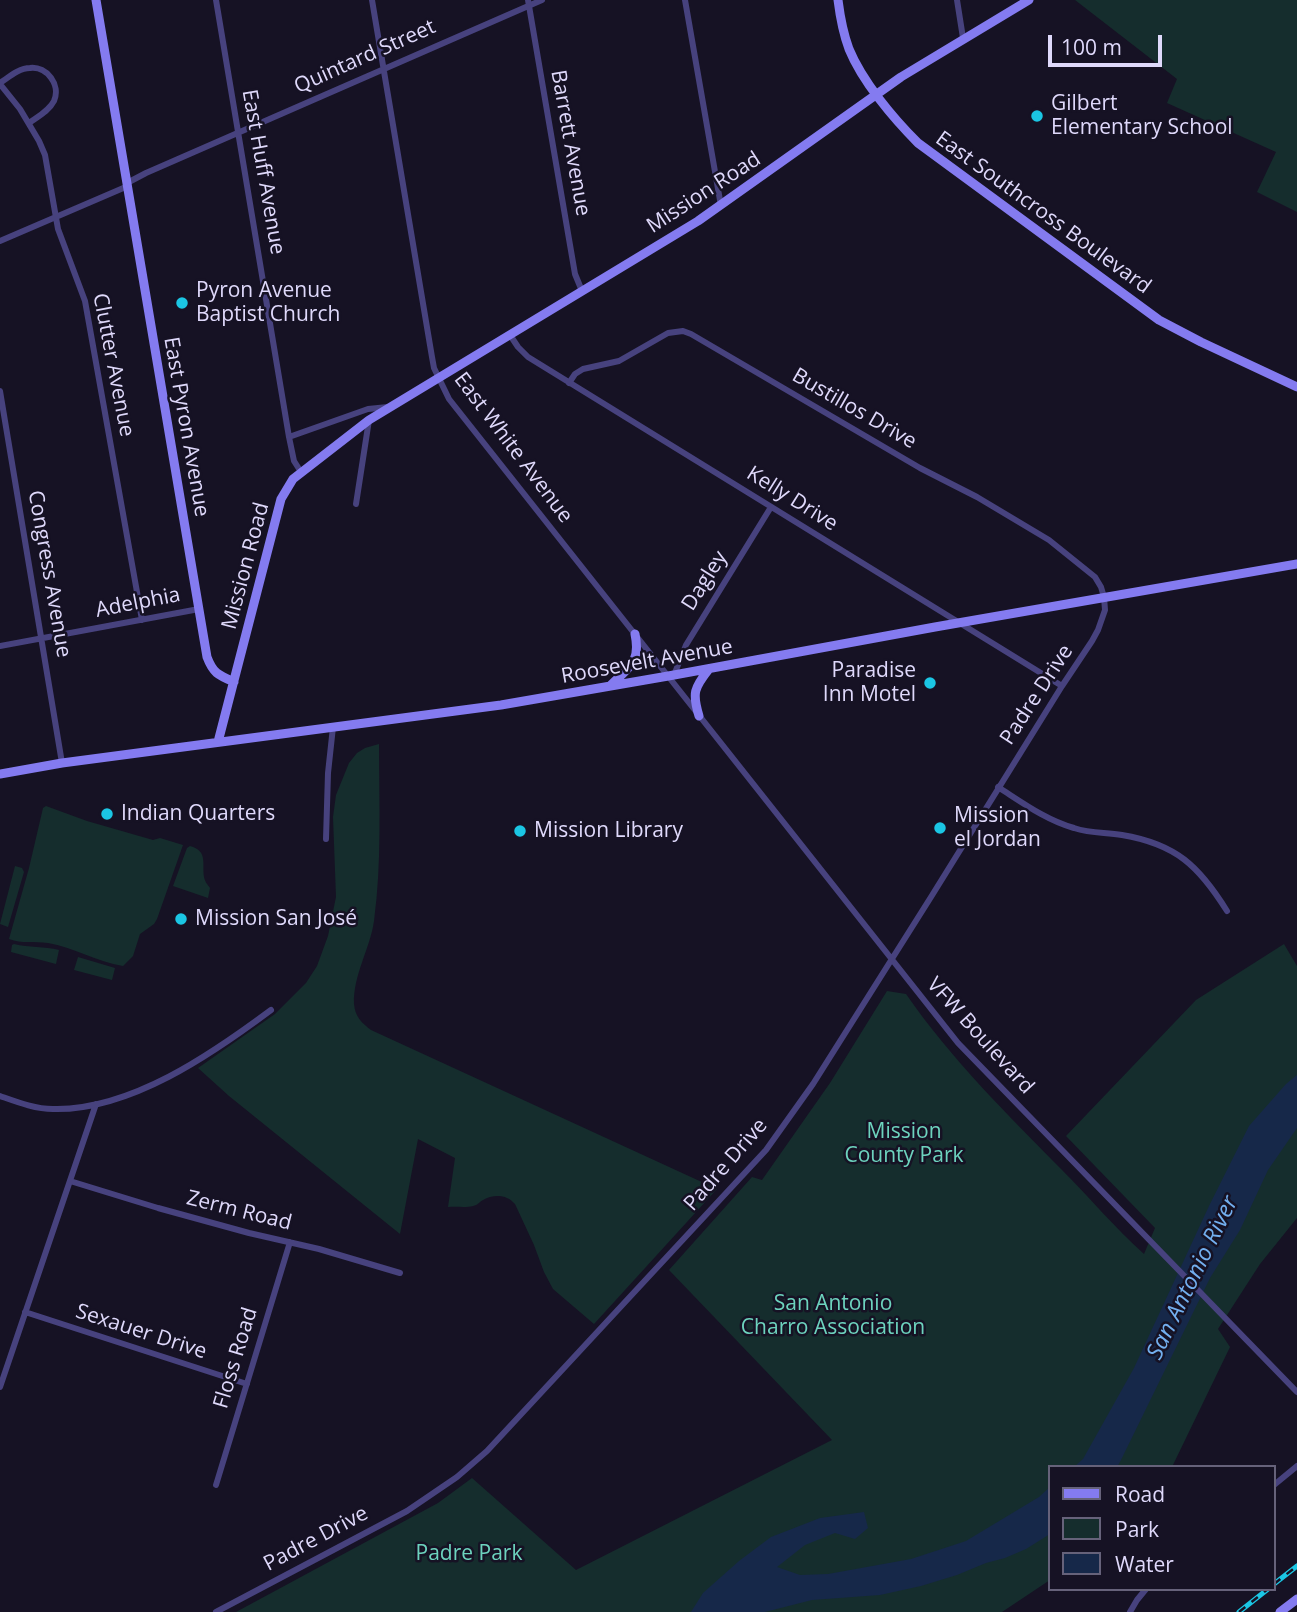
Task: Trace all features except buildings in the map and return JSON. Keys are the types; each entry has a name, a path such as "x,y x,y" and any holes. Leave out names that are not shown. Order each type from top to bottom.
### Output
{"main road":[{"name":"East Pyron Avenue","path":"96,0 207,657 211,668 219,676 234,682"},
{"name":"East Southcross Boulevard","path":"838,0 844,34 854,60 896,120 918,143 1159,320 1297,387"},
{"name":"Mission Road","path":"218,742 282,499 287,486 301,472 369,420 721,206 921,64 1030,0"},
{"name":"Roosevelt Avenue","path":"0,774 494,706 1297,564"},
{"path":"610,686 635,662 638,647 635,635"},
{"path":"699,716 694,696 699,681 709,669"},
{"path":"1280,1612 1297,1599"}],"street":[{"name":"East Huff Avenue","path":"216,0 289,437 294,461 301,472"},
{"name":"East White Avenue","path":"372,0 432,357 439,378 449,399 635,635 671,676"},
{"name":"Quintard Street","path":"0,241 528,3 542,0"},
{"path":"685,0 721,206"},
{"path":"957,0 963,38"},
{"name":"Barrett Avenue","path":"528,3 575,274 582,291"},
{"name":"Clutter Avenue","path":"29,123 49,108 56,93 52,78 42,70 30,68 23,69 0,83 16,102 45,155 58,229 85,301 142,620"},
{"name":"Bustillos Drive","path":"569,383 575,374 583,369 629,356 668,332 683,331 691,334 1049,540 1095,577 1104,597"},
{"name":"Kelly Drive","path":"510,335 522,353 528,357 1062,686"},
{"name":"Congress Avenue","path":"0,391 62,764"},
{"name":"Mission Road","path":"289,437 368,410 391,406"},
{"path":"356,503 369,420"},
{"name":"Dagley","path":"671,676 686,645 771,507"},
{"name":"Padre Drive","path":"216,1612 407,1511 457,1478 486,1451 766,1150 813,1084 1098,630 1105,610 1104,597"},
{"name":"Adelphia","path":"0,646 199,609"},
{"name":"VFW Boulevard","path":"671,676 699,716 951,1034 1297,1392"},
{"path":"327,839 327,782 333,727"},
{"path":"998,788 1044,816 1072,828 1093,834 1118,834 1138,838 1165,847 1204,877 1227,911"},
{"path":"0,1097 51,1109 96,1104 123,1096 169,1078 197,1062 271,1010"},
{"path":"0,1387 96,1104"},
{"name":"Zerm Road","path":"70,1181 158,1208 319,1249 400,1273"},
{"name":"Floss Road","path":"216,1485 290,1242"},
{"name":"Sexauer Drive","path":"25,1312 247,1384"},
{"path":"1276,1483 1297,1466"},
{"path":"1130,1612 1144,1591"}],"green space":[{"path":"1075,0 1297,0 1297,212 1257,192 1276,152 1167,103 1177,79"},
{"path":"379,744 380,832 377,899 372,931 354,993 355,1009 360,1019 371,1030 717,1189 594,1324 553,1289 512,1201 495,1196 473,1206 448,1207 455,1158 418,1139 400,1234 198,1068 275,1014 306,983 317,966 328,936 336,897 333,817 336,795 349,763 357,753"},
{"path":"46,806 153,840 160,838 183,845 157,919 140,934 133,956 123,966 57,945 9,939 43,808"},
{"path":"190,846 202,854 204,879 210,888 208,898 173,886"},
{"path":"15,866 22,868 24,872 8,927 0,924"},
{"path":"14,944 59,950 56,964 11,952"},
{"path":"1284,944 1297,966 1297,1218 1260,1264 1218,1329 1230,1347 1173,1465 1048,1465 1048,1581 1002,1612 236,1612 438,1503 472,1478 576,1570 832,1440 669,1270 752,1177 762,1180 830,1083 887,991 906,994 980,1085 1144,1254 1155,1228 1066,1136 1196,1000"},
{"path":"78,957 115,968 112,980 74,970"}],"water":[{"name":"San Antonio River","path":"1297,1075 1297,1128 1268,1170 1240,1230 1210,1278 1121,1460 1118,1465 1076,1465 1083,1459 1134,1368 1249,1126"},
{"path":"1048,1489 1048,1535 1026,1549 957,1575 880,1595 812,1600 765,1612 691,1612 703,1593 771,1537 820,1518 864,1512 868,1528 855,1539 835,1533 805,1545 777,1567 800,1575 828,1574 911,1559 966,1541"}],"railway":[{"path":"1276,1582 1297,1566"},
{"path":"1239,1612 1265,1591"}],"place":[{"name":"Gilbert Elementary School","path":"1037,116"},
{"name":"Pyron Avenue Baptist Church","path":"182,303"},
{"name":"Paradise Inn Motel","path":"930,683"},
{"name":"Indian Quarters","path":"107,814"},
{"name":"Mission el Jordan","path":"940,828"},
{"name":"Mission Library","path":"520,831"},
{"name":"Mission San José","path":"181,919"}],"park label":[{"name":"Mission County Park","path":"904,1144"},
{"name":"San Antonio Charro Association","path":"833,1316"},
{"name":"Padre Park","path":"469,1554"}]}
